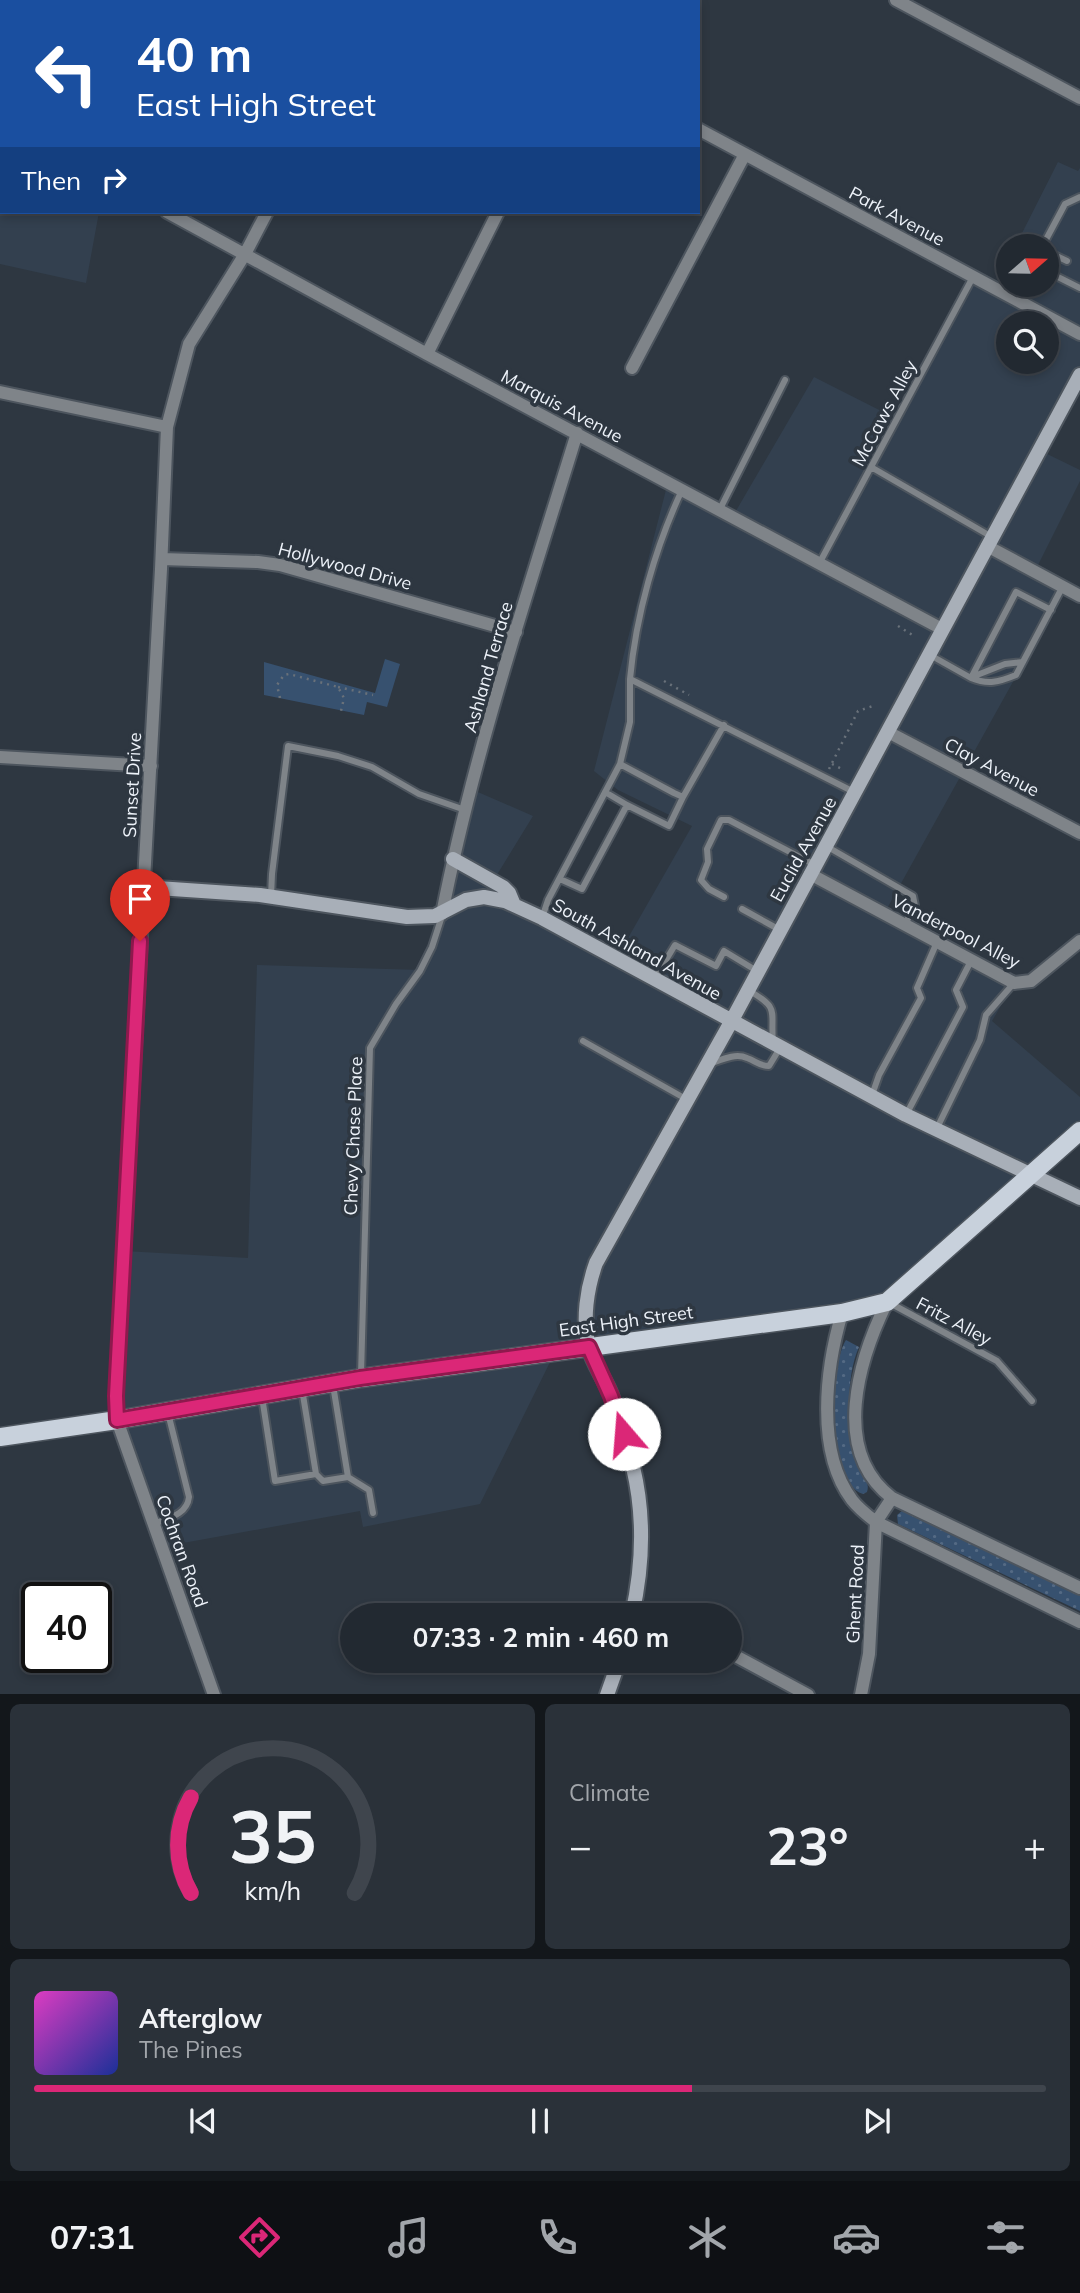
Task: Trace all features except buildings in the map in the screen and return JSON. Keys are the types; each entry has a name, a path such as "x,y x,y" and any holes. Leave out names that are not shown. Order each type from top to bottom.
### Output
{"main road":[{"name":"East High Street","path":"0,1437 167,1412 360,1378 842,1312 887,1301 1080,1131"}],"street":[{"path":"896,0 1080,98"},
{"name":"Park Avenue","path":"700,130 1080,334"},
{"path":"632,368 745,154"},
{"name":"Marquis Avenue","path":"171,214 426,354 942,629"},
{"name":"Sunset Drive","path":"117,1420 116,1396 167,427 189,344 245,254 266,214"},
{"path":"426,354 497,214"},
{"name":"Euclid Avenue","path":"589,1347 586,1303 596,1263 731,1022 1080,375"},
{"path":"0,392 167,427"},
{"name":"Ashland Terrace","path":"442,914 465,810 577,433"},
{"path":"989,541 1080,596"},
{"name":"Hollywood Drive","path":"162,559 280,565 516,632"},
{"name":"Clay Avenue","path":"888,732 1080,833"},
{"path":"0,757 151,766"},
{"path":"453,859 503,887 514,905"},
{"name":"Vanderpool Alley","path":"813,870 1014,984 1031,981 1080,941"},
{"name":"South Ashland Avenue","path":"143,887 271,897 407,917 442,914 456,904 476,898 492,898 514,905 871,1097 1080,1198"},
{"path":"887,1301 871,1335 859,1374 856,1416 857,1434 866,1467 881,1490 892,1498 1080,1588"},
{"path":"842,1312 832,1349 827,1388 828,1423 831,1449 850,1498 876,1522 1080,1622"},
{"path":"589,1347 611,1396 633,1469 639,1500 641,1561 635,1603"},
{"name":"Cochran Road","path":"117,1420 214,1694"},
{"name":"Ghent Road","path":"861,1694 869,1654 876,1522 892,1498"},
{"path":"742,1659 806,1694"},
{"path":"607,1694 615,1673"}],"lane":[{"path":"1049,234 1065,204 1080,197"},
{"path":"1059,257 1067,261"},
{"name":"McCaws Alley","path":"820,562 973,277"},
{"path":"1059,278 1080,288"},
{"path":"720,509 785,380"},
{"path":"871,467 989,541"},
{"path":"542,918 620,764 630,722 634,640 665,527 682,489"},
{"path":"929,654 984,683 996,683 1016,675 1063,586"},
{"path":"971,678 1016,592 1051,610"},
{"path":"971,678 1005,664 1023,662"},
{"path":"630,679 856,792"},
{"path":"605,792 669,826 724,725"},
{"path":"271,897 288,746 338,756 372,767 419,794 465,810"},
{"path":"620,764 683,797"},
{"path":"560,879 582,889 628,805"},
{"path":"724,897 709,889 701,880 708,862 707,849 721,820 729,820 813,870"},
{"path":"826,846 913,896 915,906 905,924"},
{"path":"742,908 780,930"},
{"name":"Chevy Chase Place","path":"360,1378 370,1048 426,959 442,914"},
{"path":"871,1097 879,1076 921,998 917,988 937,942"},
{"path":"654,980 675,945 716,966 724,951 758,972"},
{"path":"906,1115 963,1007 956,990 972,959"},
{"path":"937,1130 979,1040 986,1015 1014,984"},
{"path":"708,1064 729,1057 744,1056 761,1066 769,1066 776,1046 770,1003 748,990"},
{"path":"583,1041 688,1100"},
{"name":"Fritz Alley","path":"887,1301 998,1361 1032,1401"},
{"path":"332,1383 348,1477"},
{"path":"302,1388 316,1474 323,1481 348,1477 369,1490 373,1513"},
{"path":"262,1395 275,1481 316,1474"},
{"path":"153,1524 183,1511 188,1506 189,1497 167,1412"}],"path":[{"path":"898,625 914,636"},
{"path":"280,698 277,685 286,674 373,695"},
{"path":"338,687 344,698 341,711"},
{"path":"829,769 858,711 876,705"},
{"path":"832,764 842,769"}],"shaded area":[{"path":"1058,162 1078,171 1080,168 1080,375 1039,450 1080,470 1080,481 1035,571 1065,588 884,914 1014,983 992,1021 1080,1097 1080,1131 887,1302 555,1352 480,1504 363,1527 360,1511 161,1547 117,1420 124,1251 248,1258 257,965 420,970 432,947 471,789 533,816 484,896 616,959 692,826 618,790 594,771 668,482 733,516 814,377 897,419 973,277 994,288 996,284 996,298 1059,298 1059,234 1022,234"},
{"path":"0,214 99,214 86,283 0,264"},
{"path":"385,659 400,664 387,707 367,702 364,715 264,695 264,662 375,693"},
{"path":"846,1340 859,1347 852,1372 849,1416 855,1457 868,1488 863,1494 851,1486 837,1448 834,1398 836,1374"},
{"path":"903,1510 1080,1595 1080,1611 898,1524 897,1515"}],"route":[{"path":"140,941 116,1396 117,1420 360,1378 589,1347 611,1396 624,1434"}]}
